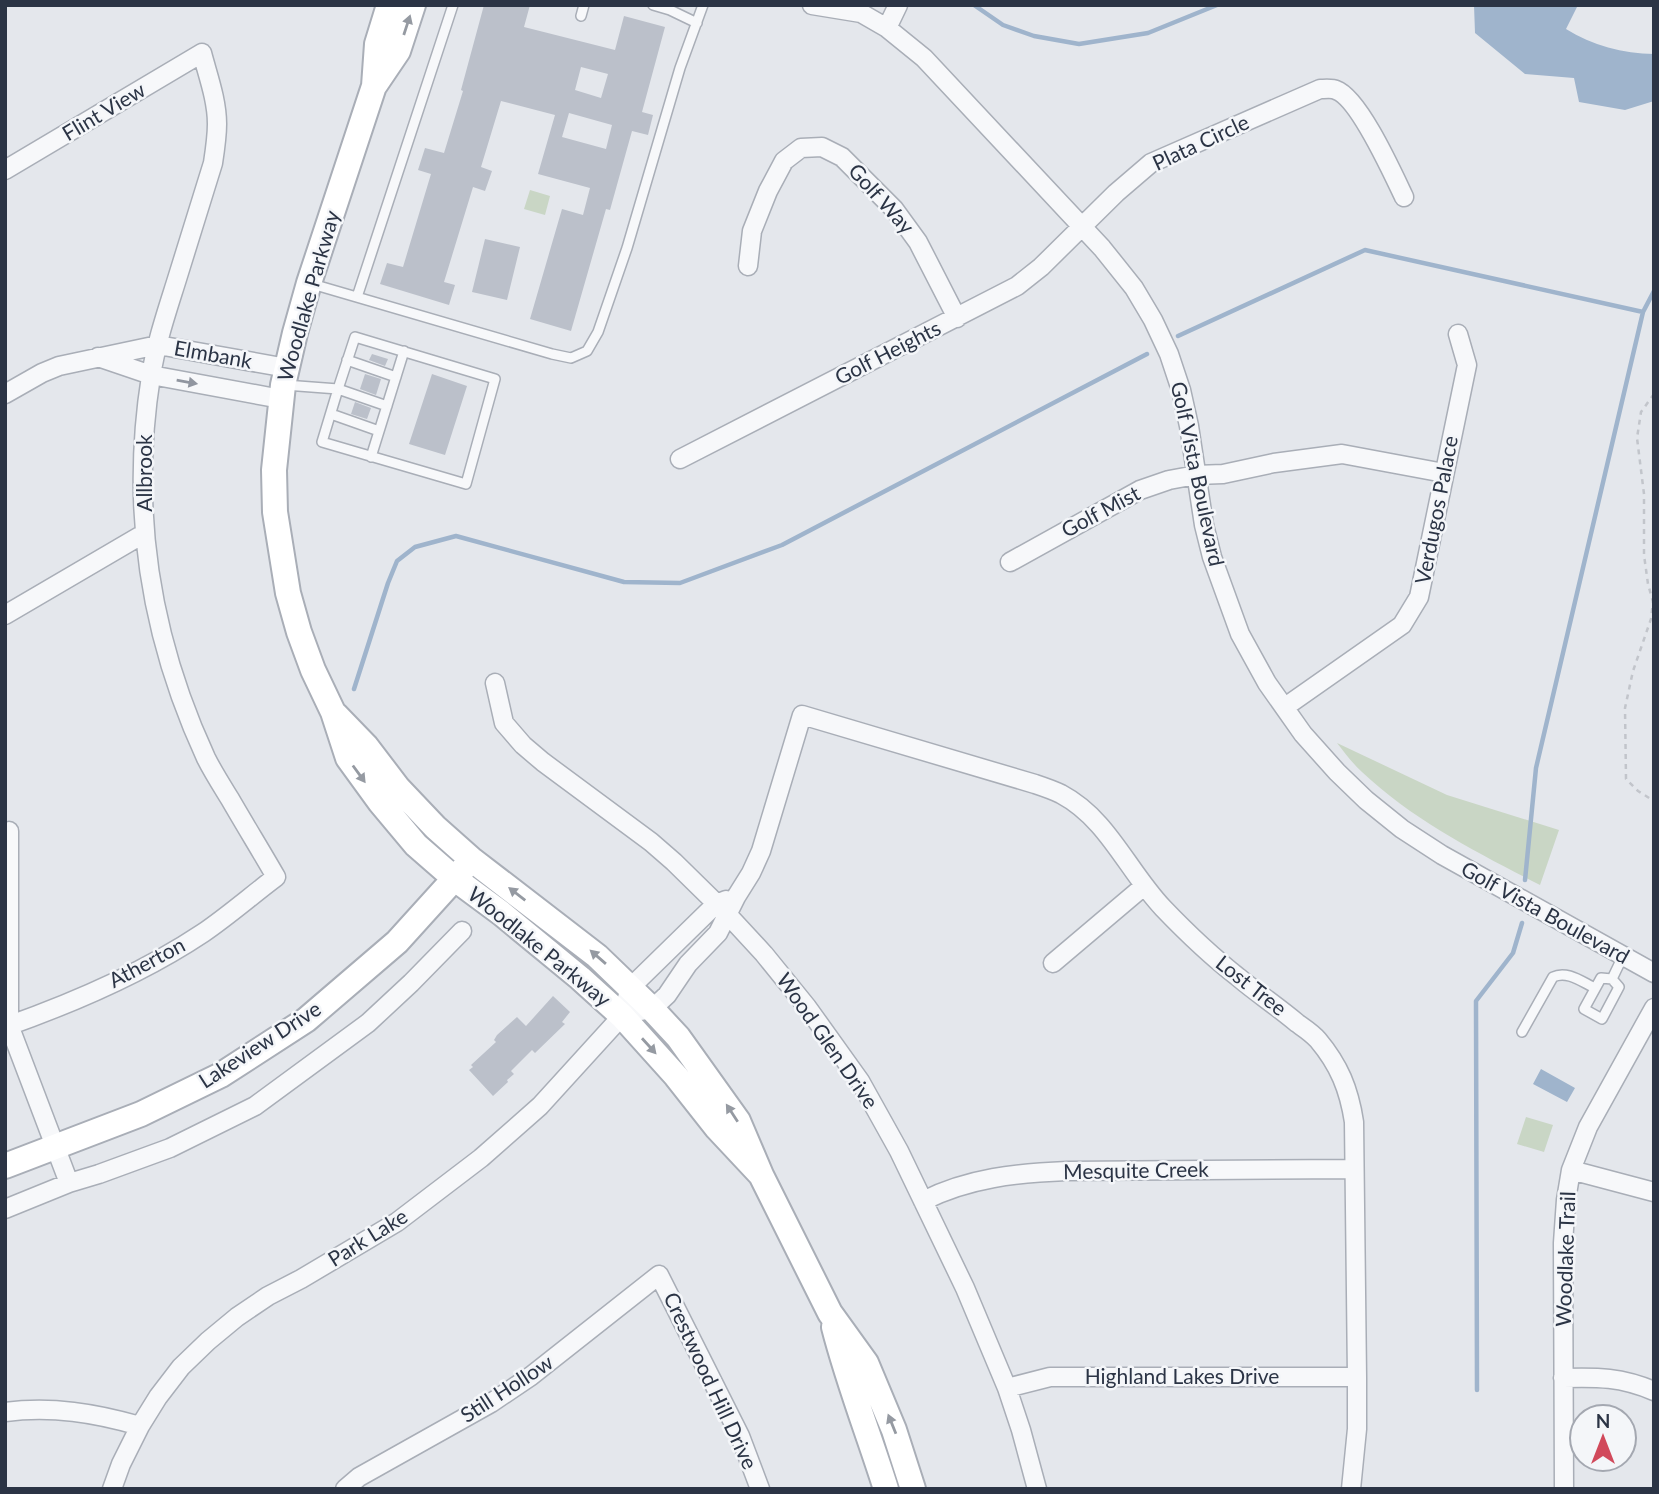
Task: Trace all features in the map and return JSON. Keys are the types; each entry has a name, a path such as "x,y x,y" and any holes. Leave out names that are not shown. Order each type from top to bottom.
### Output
{"street":[{"name":"Woodlake Parkway","path":"388,5 377,44 374,86 309,283 284,384 274,470 275,512 288,593 299,632 333,712 348,758 416,845 580,978 622,1016 676,1076 717,1128 761,1175"},
{"name":"Woodlake Parkway","path":"374,86 398,51 414,5"},
{"name":"Golf Vista Boulevard","path":"812,5 858,9 924,58 1083,227 1134,288 1169,354 1181,390 1204,525 1212,557 1240,634 1267,683 1303,734 1336,772 1402,829 1441,855 1654,973"},
{"path":"887,28 898,5"},
{"name":"Flint View","path":"5,170 202,53"},
{"name":"Allbrook","path":"202,53 218,121 217,143 214,163 164,318 151,375 143,444 145,533 155,608 165,651 184,705 207,760 276,877"},
{"name":"Plata Circle","path":"1083,227 1116,193 1151,163 1320,89 1336,90 1351,100 1388,163 1404,197"},
{"name":"Golf Way","path":"748,266 752,232 768,191 784,161 802,148 822,147 842,157 894,209 918,242 957,318"},
{"name":"Golf Heights","path":"680,459 1017,286 1083,227"},
{"name":"Verdugos Palace","path":"1285,707 1402,625 1419,597 1467,365 1458,334"},
{"name":"Elmbank","path":"5,394 50,369 158,345 284,384"},
{"name":"Elmbank","path":"98,357 151,375 284,384"},
{"name":"Golf Mist","path":"1010,562 1140,490 1169,480 1342,454 1444,473"},
{"path":"5,615 145,533"},
{"name":"Wood Glen Drive","path":"495,683 504,723 523,745 651,842 722,909 764,954 807,1007 853,1071 899,1151 965,1288 1007,1388 1037,1489"},
{"name":"Woodlake Parkway","path":"333,712 366,746 398,788 435,827 471,859 597,956 678,1037 738,1121 761,1175 830,1313 866,1363 894,1430 913,1489"},
{"name":"Lost Tree","path":"722,909 736,897 761,851 802,715 1035,784 1060,793 1083,809 1105,830 1144,886 1163,908 1237,977 1316,1037 1343,1078 1351,1099 1354,1122 1357,1429 1351,1489"},
{"path":"9,831 7,1026 69,1183"},
{"name":"Lakeview Drive","path":"5,1166 141,1114 221,1075 306,1020 397,942 471,859"},
{"name":"Atherton","path":"7,1026 130,975 203,933 276,877"},
{"path":"1053,963 1144,886"},
{"path":"630,988 670,948 722,909"},
{"path":"622,1016 652,1009 667,995 688,964 718,933 722,909"},
{"path":"5,1209 69,1183 170,1148 255,1107 368,1023 462,930"},
{"path":"670,948 688,964"},
{"name":"Park Lake","path":"112,1489 140,1426 181,1367 237,1317 268,1296 397,1222 481,1158 540,1106 622,1016 630,988"},
{"name":"Woodlake Trail","path":"1564,1489 1563,1243 1571,1170 1588,1127 1654,1007"},
{"name":"Mesquite Creek","path":"923,1201 972,1182 1030,1173 1354,1169"},
{"path":"1571,1170 1654,1192"},
{"name":"Still Hollow","path":"345,1489 359,1477 491,1403 531,1376 659,1275"},
{"name":"Crestwood Hill Drive","path":"659,1275 740,1436 760,1489"},
{"name":"Woodlake Parkway","path":"830,1313 845,1369 886,1489"},
{"name":"Highland Lakes Drive","path":"1007,1388 1049,1377 1357,1377"},
{"path":"1563,1378 1605,1377 1654,1391"},
{"path":"5,1412 23,1409 61,1410 103,1416 140,1426"}],"lane":[{"path":"357,297 453,5"},
{"path":"581,16 584,5"},
{"path":"653,5 697,23"},
{"path":"309,283 552,354 571,358 587,351 598,332 627,248 680,68 703,5"},
{"path":"355,337 404,351 495,379 466,484 322,442 355,337"},
{"path":"371,457 404,351"},
{"path":"347,360 396,377"},
{"path":"284,384 338,389 387,406"},
{"path":"331,414 379,431"},
{"path":"1612,979 1623,956"},
{"path":"1522,1032 1553,977 1565,974 1595,988"},
{"path":"1601,978 1612,979 1619,988 1602,1019 1584,1009 1601,978"}],"path":[{"path":"1654,394 1641,412 1637,438 1644,495 1644,555 1653,602 1651,620 1633,671 1625,708 1626,779 1654,801"}],"green space":[{"path":"530,190 550,196 545,215 524,209"},
{"path":"1337,743 1447,795 1559,830 1540,885 1447,835 1403,806 1359,769"},
{"path":"1526,1117 1553,1125 1544,1152 1517,1144"}],"water":[{"path":"1474,5 1578,5 1566,29 1608,48 1654,54 1654,101 1625,110 1579,102 1574,78 1525,74 1475,33"},
{"path":"1541,1069 1575,1088 1567,1102 1533,1084"}],"building":[{"path":"484,5 530,5 524,27 615,50 624,16 665,27 642,112 653,115 648,135 632,131 610,210 606,209 571,331 530,319 562,209 583,215 590,188 538,174 555,115 501,101 481,167 492,171 485,191 473,187 444,282 455,285 449,305 380,284 387,263 403,267 431,174 418,170 425,148 444,153 463,91 461,90","holes":["581,67 608,74 601,98 575,90","569,113 612,125 606,149 562,137"]},
{"path":"485,239 520,247 507,300 472,292"},
{"path":"372,354 388,359 385,366 369,360"},
{"path":"365,374 381,379 376,395 360,389"},
{"path":"432,374 467,386 445,455 409,444"},
{"path":"355,402 371,408 367,419 351,414"},
{"path":"553,996 570,1012 562,1022 565,1024 535,1053 532,1050 511,1071 514,1074 493,1096 469,1070 473,1067 471,1065 496,1042 494,1040 497,1035 517,1017 526,1026"}],"waterway":[{"path":"974,5 1003,25 1034,36 1079,44 1148,33 1217,5"},
{"path":"1178,336 1365,250 1643,312 1654,291"},
{"path":"1525,880 1536,768 1643,312"},
{"path":"354,689 397,561 415,547 456,536 624,582 680,583 782,545 1147,354"},
{"path":"1477,1390 1476,1001 1513,953 1522,923"}]}
